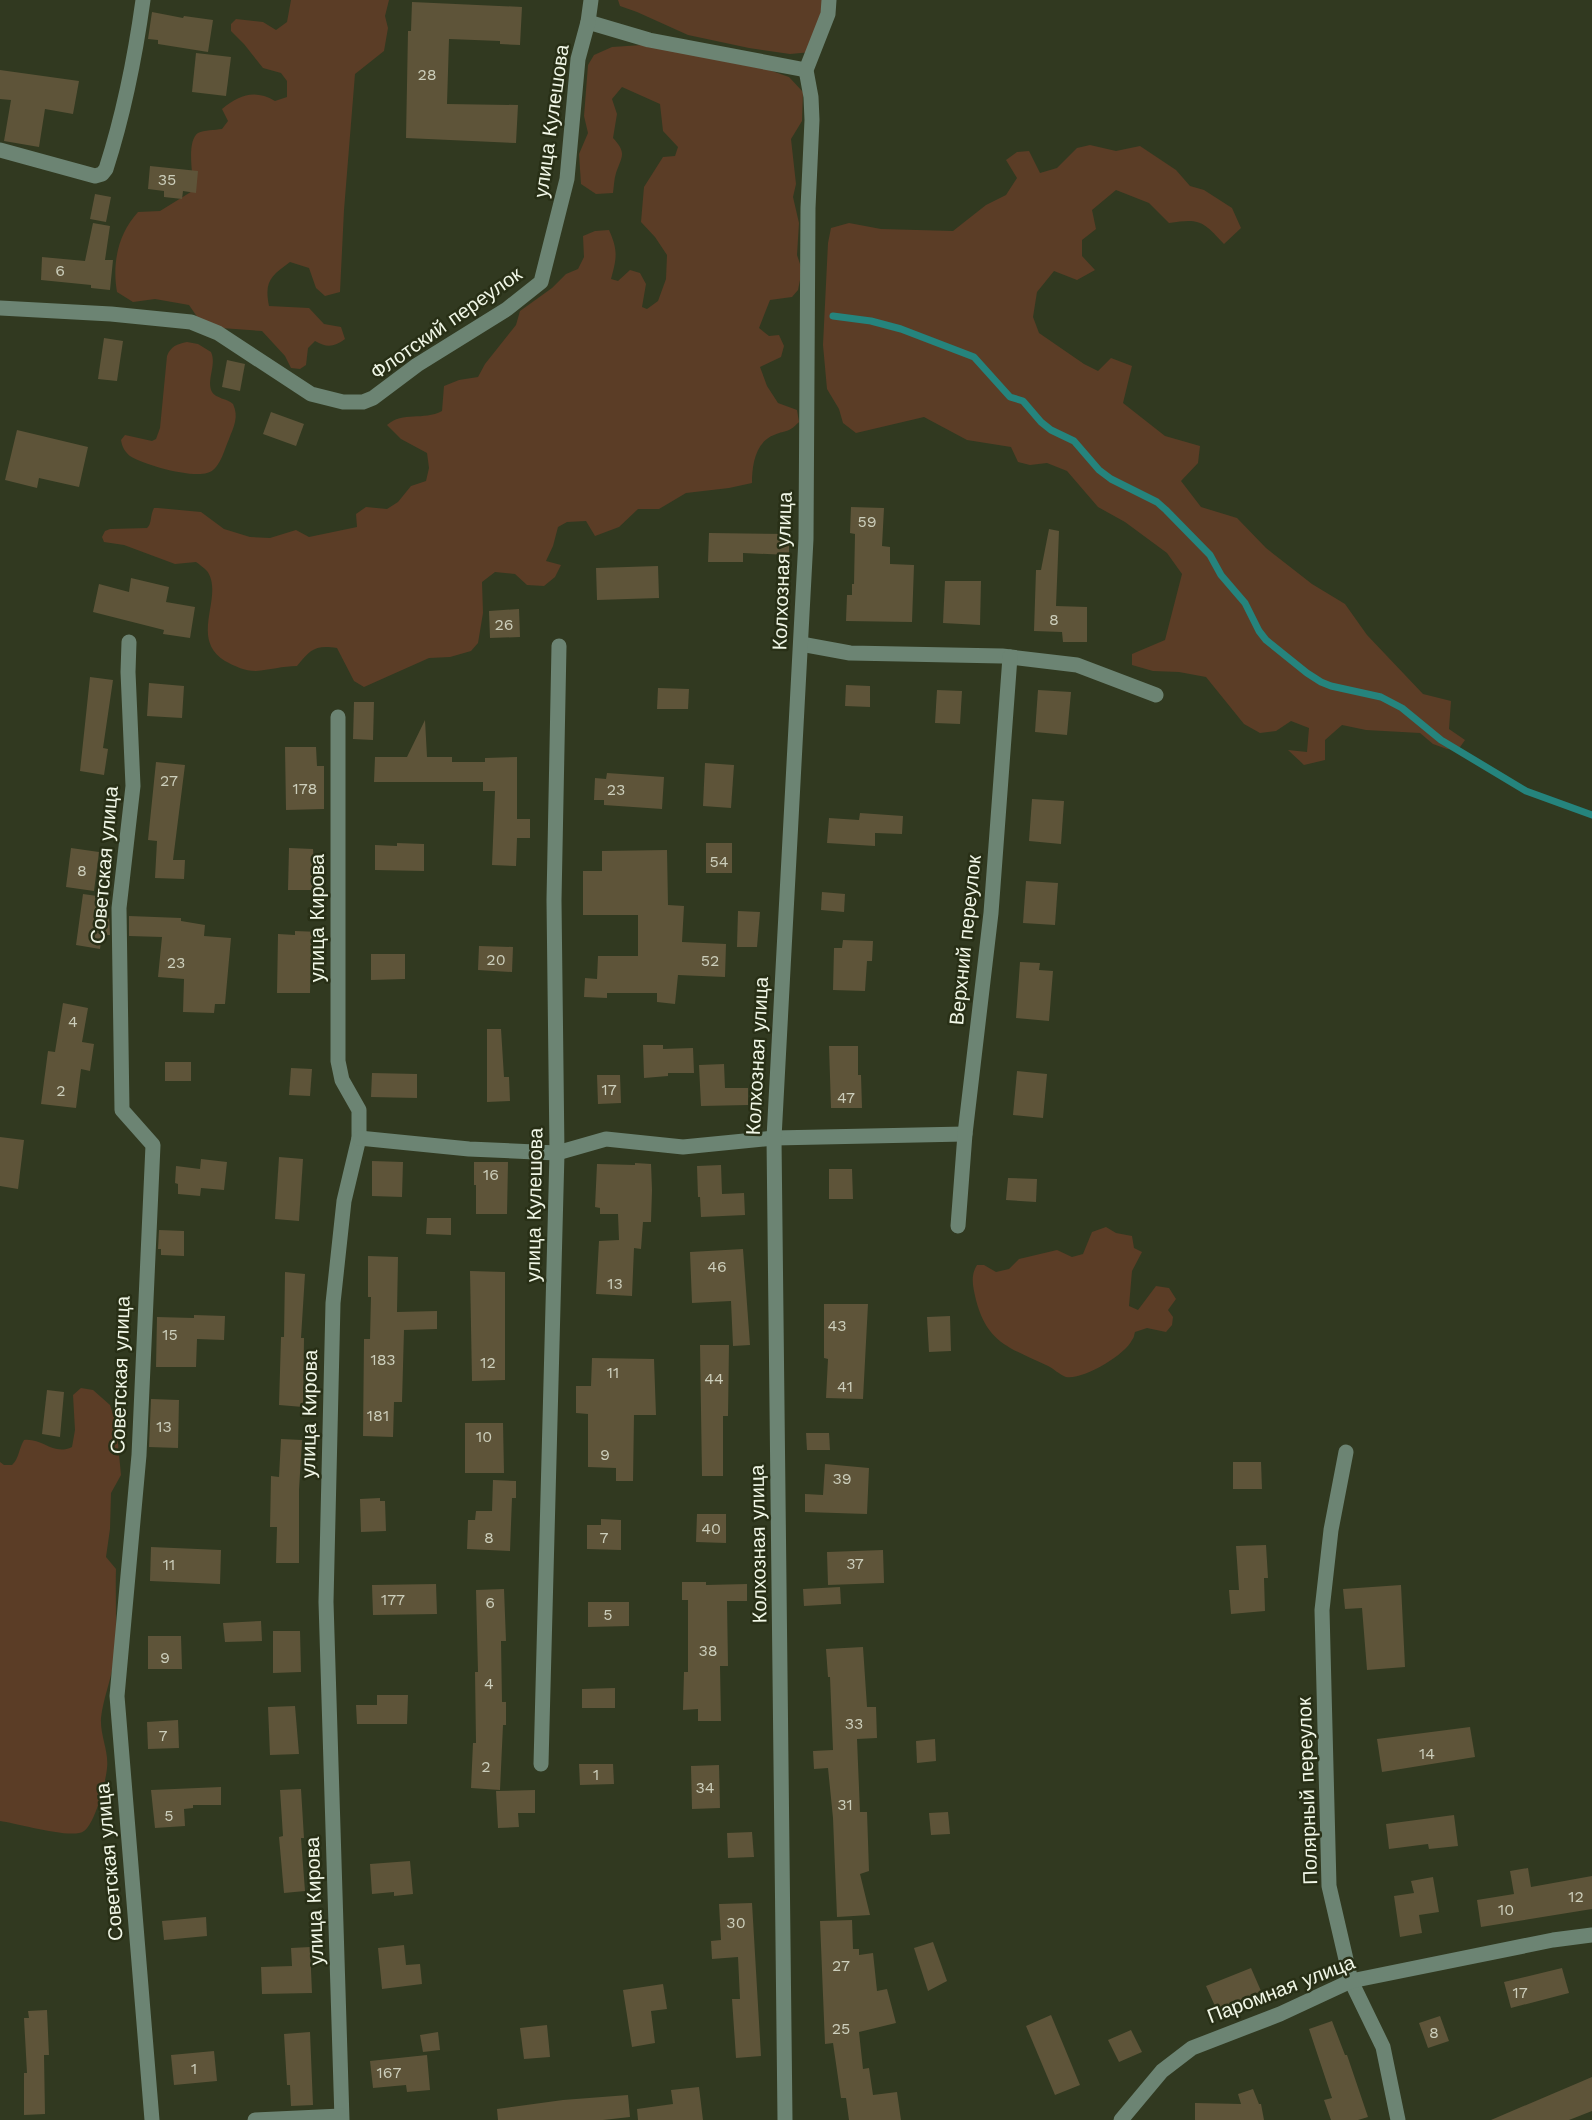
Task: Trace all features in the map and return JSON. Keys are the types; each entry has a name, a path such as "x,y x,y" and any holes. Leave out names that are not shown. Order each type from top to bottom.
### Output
{"street":[{"path":"0,150 95,176 102,174 106,169 121,122 143,0"},
{"name":"улица Кулешова","path":"541,282 567,179 578,59 588,22 591,0"},
{"path":"588,22 649,40 806,70 828,14 829,0"},
{"name":"Колхозная улица","path":"784,2120 774,1138 806,538 808,208 812,120 806,70"},
{"name":"Флотский переулок","path":"0,308 191,322 218,333 311,393 343,402 363,402 373,398 417,365 507,309 541,282"},
{"name":"Советская улица","path":"129,642 128,672 133,786 119,908 122,1110 153,1144 139,1455 117,1696 152,2120"},
{"path":"801,644 850,653 1010,657 1077,666 1156,695"},
{"name":"улица Кулешова","path":"541,1764 557,1153 554,900 559,646"},
{"name":"Верхний переулок","path":"958,1226 965,1134 991,913 1010,657"},
{"name":"улица Кирова","path":"338,717 338,1061 342,1080 359,1110 359,1138 344,1201 333,1304 326,1602 342,2118"},
{"path":"359,1138 469,1149 557,1153 606,1139 683,1147 774,1138 965,1134"},
{"name":"Полярный переулок","path":"1346,1452 1331,1530 1322,1610 1329,1886 1351,1981 1383,2047 1398,2120"},
{"name":"Паромная улица","path":"1121,2120 1162,2071 1191,2048 1280,2014 1351,1981 1542,1942 1592,1935"},
{"path":"255,2120 342,2118"}],"shaded area":[{"path":"291,0 389,0 385,16 388,28 384,51 355,74 340,292 325,296 316,288 309,268 290,262 274,275 268,285 269,306 309,308 324,324 341,327 345,339 330,346 315,341 308,348 306,365 300,369 291,368 285,356 262,331 202,324 189,305 155,299 133,302 117,292 115,270 121,239 138,212 160,211 194,190 191,151 194,137 198,133 222,129 228,121 222,109 241,97 261,95 275,101 287,97 287,81 281,73 263,68 231,31 231,24 236,19 263,22 276,30 287,22"},
{"path":"618,0 824,0 812,52 790,54 688,35 620,6"},
{"path":"642,45 769,70 789,77 803,92 802,121 791,139 796,184 793,197 799,223 797,255 802,270 798,290 792,297 770,300 759,328 769,336 779,335 784,346 781,357 760,367 767,386 778,403 797,410 799,422 790,430 774,435 763,443 754,462 752,483 686,493 659,509 638,509 619,527 595,536 586,521 567,522 558,527 546,561 561,565 555,577 544,586 527,585 515,574 495,572 482,582 483,613 478,643 471,651 450,657 429,658 364,687 354,681 337,648 318,648 297,666 252,671 225,661 214,652 209,641 212,592 207,571 196,562 175,564 124,545 104,542 102,537 105,531 147,528 154,508 201,512 224,529 250,537 270,538 296,530 309,537 357,527 356,514 366,507 387,509 398,502 411,486 426,481 429,468 427,453 401,439 387,425 400,418 435,414 442,411 444,386 459,380 478,377 485,364 516,325 520,311 552,288 566,274 578,269 584,257 583,236 595,231 609,230 616,254 611,279 618,281 630,270 640,273 646,284 642,307 647,309 658,301 666,279 667,255 641,222 644,187 663,157 675,156 678,147 663,131 660,104 622,87 612,99 617,114 613,138 622,151 615,175 613,193 596,194 581,184 579,154 588,133 584,116 588,65 594,55 612,47"},
{"path":"1090,145 1116,151 1140,146 1176,170 1190,186 1204,190 1232,208 1241,228 1224,244 1211,230 1200,223 1188,221 1169,223 1149,203 1116,190 1092,210 1096,229 1082,240 1082,256 1095,270 1077,280 1054,271 1037,292 1033,317 1039,333 1098,371 1111,358 1132,366 1123,403 1165,436 1200,446 1198,463 1181,481 1201,507 1237,518 1266,548 1312,584 1345,604 1367,635 1423,694 1451,701 1449,729 1465,740 1458,750 1433,744 1420,733 1366,730 1342,725 1325,740 1325,760 1304,765 1288,750 1307,752 1309,728 1291,721 1276,731 1260,733 1244,724 1206,677 1179,672 1153,671 1132,665 1132,654 1165,640 1182,574 1167,553 1125,522 1098,507 1067,471 1047,463 1030,465 1018,462 1011,447 967,440 924,417 856,433 843,423 839,409 827,389 823,345 828,243 831,228 849,223 881,229 953,231 986,205 1006,195 1017,178 1006,160 1017,152 1029,151 1040,173 1057,168 1077,148"},
{"path":"187,342 198,344 211,352 213,362 210,387 212,392 233,404 236,413 234,426 218,464 211,471 200,474 168,470 137,460 127,453 121,440 125,435 152,441 156,439 160,428 167,356 175,346"},
{"path":"1106,1227 1116,1233 1132,1236 1134,1248 1142,1252 1132,1271 1129,1306 1138,1310 1156,1286 1169,1288 1176,1299 1168,1310 1173,1317 1172,1325 1166,1332 1147,1328 1135,1332 1128,1346 1113,1359 1093,1371 1073,1377 1064,1376 1049,1366 1011,1348 993,1335 976,1300 973,1277 977,1265 984,1265 996,1272 1009,1269 1019,1259 1057,1250 1072,1257 1083,1254 1092,1232"},
{"path":"81,1388 93,1390 110,1405 116,1423 121,1475 111,1493 110,1529 106,1557 116,1569 116,1630 112,1672 101,1718 107,1756 106,1774 99,1802 88,1827 84,1831 69,1834 0,1821 0,1462 4,1465 12,1465 24,1440 59,1449 72,1447 75,1430 73,1395"}],"building":[{"path":"412,2 522,7 520,45 500,44 500,41 449,39 447,104 518,105 516,143 406,138 408,31 411,31"},
{"path":"152,12 183,18 184,16 213,20 208,52 158,44 158,40 148,39"},
{"path":"196,53 231,57 226,96 192,92"},
{"path":"0,70 79,81 73,114 45,109 39,147 4,141 11,100 0,99"},
{"path":"150,166 198,171 196,193 183,191 182,199 164,197 164,191 148,189"},
{"path":"95,194 111,197 106,222 90,219"},
{"path":"93,223 110,226 105,260 113,260 110,290 91,288 91,285 41,280 42,257 85,261"},
{"path":"104,338 123,341 117,381 98,379"},
{"path":"227,360 245,364 240,391 222,387"},
{"path":"271,412 304,424 296,446 263,434"},
{"path":"17,430 88,447 79,487 39,478 37,488 5,480"},
{"path":"851,507 884,508 882,546 890,547 890,564 914,565 912,622 846,621 847,595 852,595 852,584 854,584 855,534 850,533"},
{"path":"1049,529 1059,531 1056,606 1087,607 1087,642 1063,642 1062,632 1034,631 1036,570 1041,570"},
{"path":"709,533 789,534 789,555 743,553 743,562 708,562"},
{"path":"658,566 659,598 597,600 596,568"},
{"path":"131,578 169,587 166,602 195,607 190,638 163,634 164,630 93,612 99,584 129,592"},
{"path":"945,581 981,581 980,625 943,623"},
{"path":"519,609 520,637 490,638 489,611"},
{"path":"90,677 113,680 103,748 108,749 104,775 80,771"},
{"path":"149,683 184,686 182,718 147,716"},
{"path":"846,685 870,686 870,707 845,706"},
{"path":"658,688 689,689 688,709 657,709"},
{"path":"937,690 962,691 960,724 935,723"},
{"path":"1038,690 1071,692 1067,735 1035,732"},
{"path":"354,702 374,702 373,740 353,739"},
{"path":"425,720 427,757 452,757 452,762 485,762 485,758 517,757 517,819 530,819 530,838 517,838 516,866 492,865 495,791 483,791 483,782 374,782 375,757 407,757"},
{"path":"285,747 316,747 317,766 324,766 324,809 286,810"},
{"path":"156,762 185,765 173,860 185,860 184,879 155,878 157,841 148,840"},
{"path":"705,763 734,765 731,808 703,806"},
{"path":"607,773 664,777 662,809 604,805 604,800 594,800 595,778 606,779"},
{"path":"1032,799 1064,801 1061,844 1029,841"},
{"path":"860,813 903,816 902,834 875,833 875,846 827,843 829,818 859,820"},
{"path":"397,843 424,844 424,871 375,870 375,845 397,846"},
{"path":"706,843 732,843 732,873 706,873"},
{"path":"71,848 99,852 94,891 66,887"},
{"path":"289,848 313,849 315,890 288,890"},
{"path":"667,850 668,905 684,906 682,942 726,944 725,977 678,975 675,1004 657,1002 657,993 607,993 607,998 584,997 585,978 597,979 598,956 638,956 638,915 583,915 583,871 602,871 602,851"},
{"path":"1026,881 1058,883 1055,925 1023,923"},
{"path":"822,892 845,894 844,912 821,910"},
{"path":"83,894 104,897 102,915 109,915 110,935 102,935 100,949 76,945"},
{"path":"738,911 760,912 757,947 737,947"},
{"path":"129,916 181,918 181,921 205,925 204,936 231,938 225,1004 215,1004 214,1013 183,1012 184,979 158,977 162,937 129,936"},
{"path":"295,931 320,932 320,952 311,952 310,993 277,993 278,934 295,935"},
{"path":"843,940 873,941 872,961 867,961 865,991 833,990 834,948 842,948"},
{"path":"479,946 513,947 512,972 478,970"},
{"path":"371,954 405,954 405,979 371,980"},
{"path":"1020,962 1040,963 1039,970 1053,971 1049,1021 1016,1018"},
{"path":"63,1003 88,1008 82,1042 94,1044 90,1071 81,1069 76,1108 41,1104 48,1051 55,1052"},
{"path":"487,1029 501,1029 504,1077 509,1077 510,1101 487,1102"},
{"path":"643,1045 663,1045 663,1049 693,1048 694,1073 668,1073 668,1076 644,1078"},
{"path":"829,1046 858,1046 858,1075 861,1075 862,1108 831,1108"},
{"path":"165,1062 191,1062 191,1081 165,1081"},
{"path":"724,1064 725,1088 748,1088 748,1105 701,1106 699,1065"},
{"path":"291,1068 312,1069 310,1096 289,1095"},
{"path":"1017,1071 1047,1074 1043,1118 1013,1115"},
{"path":"372,1073 417,1074 417,1098 371,1097"},
{"path":"597,1075 620,1075 621,1103 598,1104"},
{"path":"0,1137 24,1140 18,1189 0,1186"},
{"path":"279,1157 303,1159 299,1221 275,1219"},
{"path":"201,1159 227,1162 224,1190 201,1188 200,1196 178,1194 178,1184 175,1183 176,1166 200,1169"},
{"path":"372,1161 403,1162 402,1197 372,1196"},
{"path":"474,1162 508,1162 507,1214 476,1214"},
{"path":"635,1163 651,1164 652,1190 651,1222 643,1222 641,1249 634,1248 632,1296 596,1294 599,1241 619,1240 618,1214 600,1214 600,1208 595,1207 597,1164 635,1165"},
{"path":"721,1165 722,1194 744,1193 745,1215 701,1217 697,1166"},
{"path":"829,1169 852,1169 853,1199 829,1199"},
{"path":"1008,1178 1037,1179 1036,1202 1006,1200"},
{"path":"427,1218 451,1218 451,1235 426,1234"},
{"path":"159,1230 184,1231 184,1256 161,1255 161,1249 158,1249"},
{"path":"743,1249 750,1345 733,1346 731,1301 692,1303 690,1252"},
{"path":"368,1256 398,1257 397,1312 437,1311 437,1329 404,1330 402,1402 394,1402 393,1437 363,1436 364,1339 370,1339 371,1297 368,1297"},
{"path":"470,1271 505,1272 505,1380 472,1381"},
{"path":"285,1272 305,1274 301,1338 304,1338 303,1407 279,1405 281,1337 284,1337"},
{"path":"824,1304 868,1304 863,1399 826,1398 828,1359 824,1358"},
{"path":"194,1315 225,1316 224,1340 197,1339 196,1367 156,1367 157,1317 194,1318"},
{"path":"950,1316 951,1351 929,1352 927,1317"},
{"path":"700,1345 729,1345 728,1416 723,1416 723,1476 702,1476"},
{"path":"592,1358 654,1359 656,1415 634,1415 633,1481 616,1481 616,1468 588,1467 588,1414 576,1413 576,1386 591,1386"},
{"path":"47,1390 64,1392 60,1437 42,1434"},
{"path":"151,1399 179,1400 178,1448 149,1447"},
{"path":"465,1423 503,1423 504,1473 465,1473"},
{"path":"806,1433 829,1433 830,1450 807,1450"},
{"path":"281,1439 302,1440 299,1563 276,1563 277,1527 270,1527 271,1476 279,1477"},
{"path":"1233,1462 1261,1462 1262,1489 1233,1489"},
{"path":"825,1464 869,1468 867,1514 805,1512 805,1494 823,1495"},
{"path":"493,1480 516,1481 516,1498 512,1498 510,1551 467,1549 468,1520 475,1520 476,1511 492,1511"},
{"path":"380,1498 380,1501 385,1501 386,1531 361,1532 360,1499"},
{"path":"697,1514 726,1514 726,1543 696,1542"},
{"path":"601,1519 621,1520 621,1550 587,1549 587,1525 601,1525"},
{"path":"1266,1545 1268,1578 1264,1578 1265,1611 1231,1614 1229,1590 1239,1590 1236,1546"},
{"path":"151,1547 221,1550 220,1584 150,1581"},
{"path":"883,1550 884,1583 828,1585 827,1552"},
{"path":"682,1582 706,1582 706,1585 747,1584 747,1601 727,1601 728,1666 720,1666 721,1721 698,1721 698,1709 683,1710 684,1672 688,1672 688,1600 682,1600"},
{"path":"436,1584 437,1614 373,1615 372,1585"},
{"path":"1401,1585 1405,1667 1367,1670 1362,1608 1345,1609 1343,1589"},
{"path":"840,1587 841,1604 804,1606 803,1589"},
{"path":"504,1589 506,1641 501,1641 502,1702 506,1702 506,1725 503,1725 500,1790 471,1788 473,1743 476,1743 475,1672 478,1672 476,1590"},
{"path":"588,1602 629,1602 629,1626 588,1627"},
{"path":"261,1621 262,1641 225,1642 223,1623"},
{"path":"273,1631 300,1631 301,1672 273,1673"},
{"path":"148,1636 181,1636 182,1669 148,1669"},
{"path":"863,1647 867,1707 876,1707 877,1738 857,1739 860,1812 867,1812 869,1871 860,1874 870,1915 837,1917 833,1818 828,1768 814,1769 813,1751 833,1750 830,1677 828,1677 826,1649"},
{"path":"615,1688 615,1708 582,1708 582,1689"},
{"path":"377,1695 408,1695 407,1724 357,1724 356,1705 377,1705"},
{"path":"295,1706 299,1754 270,1755 268,1707"},
{"path":"178,1720 179,1748 148,1749 147,1722"},
{"path":"1470,1727 1475,1757 1382,1772 1377,1739"},
{"path":"935,1739 936,1761 917,1763 916,1741"},
{"path":"579,1764 613,1764 614,1784 580,1785"},
{"path":"719,1765 720,1808 692,1809 691,1766"},
{"path":"221,1787 221,1805 193,1805 193,1808 184,1809 185,1826 155,1828 151,1790"},
{"path":"301,1789 304,1838 301,1838 305,1891 284,1893 279,1837 283,1836 280,1790"},
{"path":"535,1790 535,1813 518,1813 519,1827 498,1828 496,1791"},
{"path":"948,1812 950,1834 931,1835 929,1813"},
{"path":"1454,1815 1458,1846 1429,1849 1428,1844 1389,1849 1386,1824"},
{"path":"752,1832 754,1857 728,1858 727,1833"},
{"path":"410,1861 413,1894 394,1896 394,1892 372,1894 370,1864"},
{"path":"1528,1868 1531,1887 1592,1876 1592,1909 1481,1927 1477,1900 1514,1894 1510,1871"},
{"path":"1433,1877 1439,1912 1419,1915 1422,1933 1400,1937 1394,1896 1414,1893 1411,1881"},
{"path":"752,1903 761,2056 736,2058 732,1999 740,1999 738,1957 712,1959 711,1941 721,1940 719,1904"},
{"path":"206,1917 207,1936 164,1940 162,1921"},
{"path":"852,1920 853,1949 859,1949 859,1955 873,1953 877,1991 887,1989 896,2023 859,2032 863,2069 869,2068 873,2095 897,2092 901,2120 849,2120 846,2098 841,2098 833,2043 825,2044 820,1921"},
{"path":"933,1942 947,1981 928,1991 914,1948"},
{"path":"404,1945 406,1965 420,1964 422,1984 382,1989 378,1948"},
{"path":"310,1947 312,1993 262,1994 261,1967 292,1966 291,1948"},
{"path":"1251,1968 1261,1991 1236,2003 1237,2007 1219,2015 1206,1986"},
{"path":"1562,1968 1569,1993 1511,2008 1504,1982"},
{"path":"663,1984 667,2009 651,2011 655,2043 632,2047 623,1990"},
{"path":"47,2010 49,2055 44,2055 45,2114 24,2115 24,2073 27,2073 24,2018 29,2018 28,2011"},
{"path":"1051,2015 1080,2085 1055,2095 1026,2026"},
{"path":"1440,2016 1449,2041 1428,2048 1419,2023"},
{"path":"1332,2021 1345,2055 1347,2055 1368,2117 1358,2120 1331,2120 1324,2100 1332,2098 1309,2029"},
{"path":"547,2025 550,2057 524,2059 520,2028"},
{"path":"1131,2030 1142,2052 1119,2062 1108,2040"},
{"path":"310,2032 313,2105 291,2106 290,2085 287,2085 284,2034"},
{"path":"438,2032 440,2050 423,2052 420,2035"},
{"path":"214,2051 217,2081 174,2085 171,2055"},
{"path":"427,2055 430,2090 407,2092 406,2085 373,2088 370,2061"},
{"path":"1592,2077 1592,2111 1569,2120 1491,2120"},
{"path":"699,2087 703,2120 638,2120 637,2109 673,2104 671,2090"},
{"path":"1253,2089 1261,2104 1264,2120 1195,2120 1195,2103 1241,2104 1238,2094"},
{"path":"628,2095 630,2117 603,2120 498,2120 497,2109 563,2100"}],"waterway":[{"path":"833,316 871,321 901,329 974,357 1010,397 1023,401 1051,430 1074,441 1099,470 1111,479 1157,502 1166,510 1210,555 1221,575 1245,603 1266,640 1307,673 1331,686 1381,697 1402,708 1441,740 1526,791 1592,815"}]}
